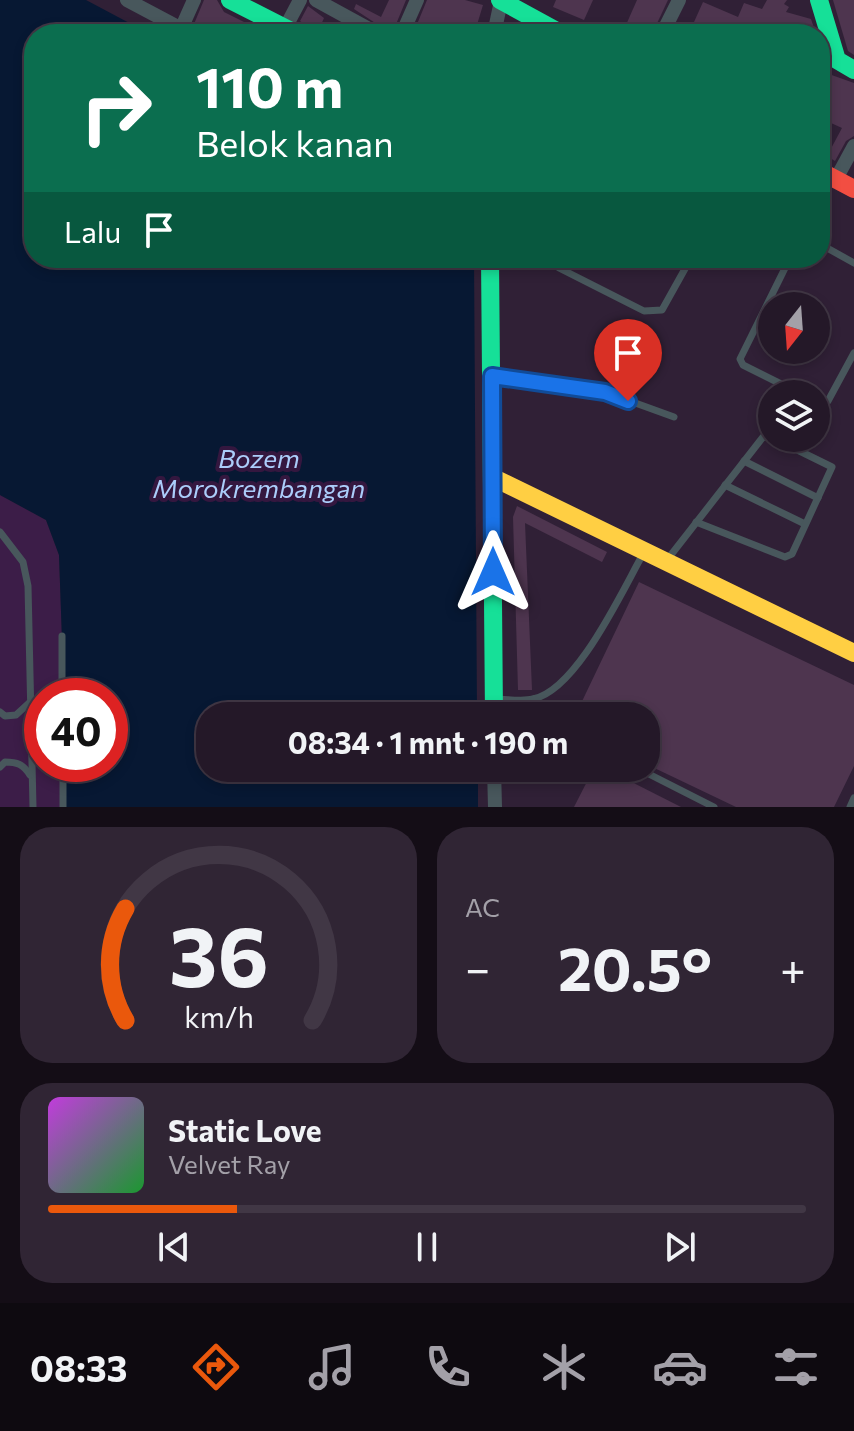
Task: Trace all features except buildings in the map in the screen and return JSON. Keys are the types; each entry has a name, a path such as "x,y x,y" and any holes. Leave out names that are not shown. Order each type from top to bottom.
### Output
{"main road":[{"path":"230,0 274,24"},
{"path":"500,0 522,6 547,24"},
{"path":"819,0 826,24"},
{"path":"830,37 837,60 854,70"},
{"path":"830,177 854,189"},
{"path":"490,268 494,702"},
{"path":"492,477 854,653"}],"street":[{"path":"127,0 171,24"},
{"path":"188,24 194,0"},
{"path":"291,24 300,0"},
{"path":"316,0 360,24"},
{"path":"406,24 417,0"},
{"path":"496,24 500,0"},
{"path":"667,24 679,0"},
{"path":"830,175 854,146"},
{"path":"494,782 495,807"}],"lane":[{"path":"830,250 854,263"},
{"path":"559,268 644,311 655,312 662,310 685,268"},
{"path":"773,380 743,365 740,359 785,268"},
{"path":"830,397 854,353"},
{"path":"492,376 605,392 674,417"},
{"path":"666,561 758,443"},
{"path":"696,522 785,557 794,551 832,471 830,464 803,452"},
{"path":"744,461 818,498"},
{"path":"725,485 805,524"},
{"path":"0,532 23,562 28,586 29,678"},
{"path":"0,544 12,545"},
{"path":"521,702 534,699 556,687 581,662 644,552"},
{"path":"62,636 62,678"},
{"path":"534,699 537,702"},
{"path":"0,712 5,716 16,715 24,708"},
{"path":"0,767 5,762 24,766"},
{"path":"660,780 714,807"},
{"path":"31,782 33,807"},
{"path":"63,782 63,807"},
{"path":"850,807 854,798"}],"shaded area":[{"path":"0,495 46,520 59,555 63,678 24,678 24,782 65,782 65,807 0,807"}],"water":[{"name":"Bozem Morokrembangan","path":"0,0 86,0 131,24 24,24 24,268 474,268 477,702 196,702 196,782 478,782 478,807 65,807 65,782 128,782 128,678 63,678 59,555 46,520 0,495"}],"traffic: fast":[{"path":"230,0 277,24"},
{"path":"500,0 544,24"},
{"path":"819,0 826,24"},
{"path":"830,37 837,60 854,70"},
{"path":"490,268 494,702"}],"traffic: slow":[{"path":"492,477 854,653"}],"traffic: jam":[{"path":"830,176 854,189"}],"route":[{"path":"493,572 492,376 605,392 628,401"}]}
